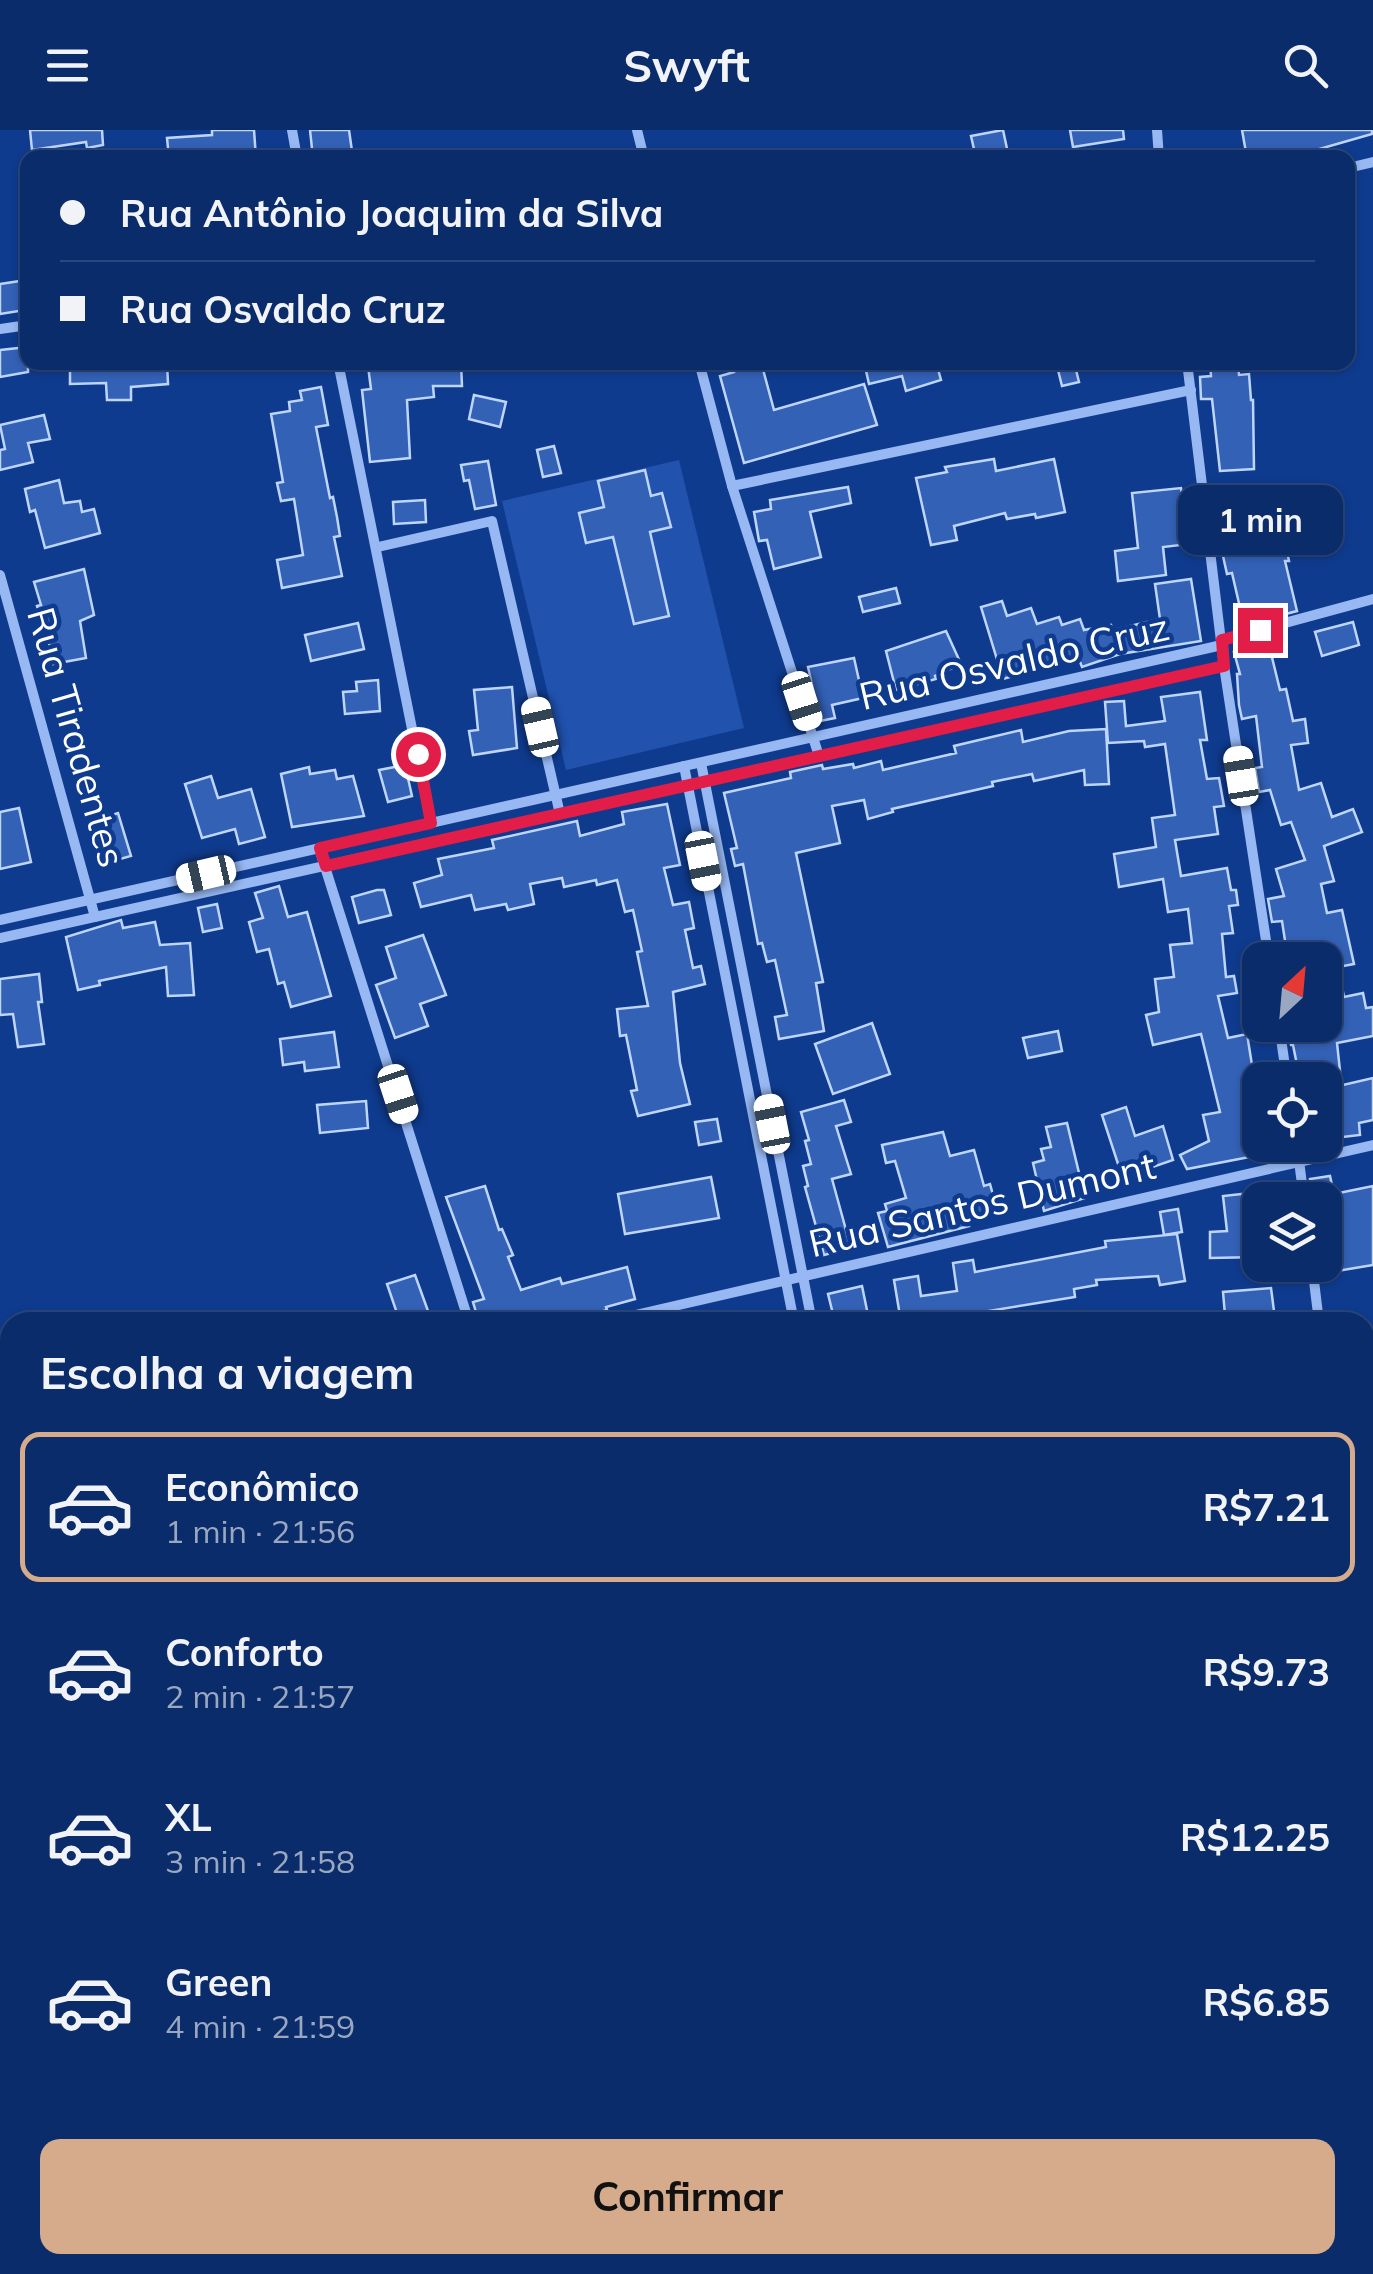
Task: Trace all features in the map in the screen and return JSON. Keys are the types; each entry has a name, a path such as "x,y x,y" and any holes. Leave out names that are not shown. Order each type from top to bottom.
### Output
{"street":[{"path":"340,370 431,823"},
{"path":"701,370 732,486 820,756"},
{"path":"1188,370 1224,666 1266,942"},
{"path":"732,486 1191,390"},
{"path":"378,547 492,522 560,814"},
{"name":"Rua Tiradentes","path":"0,575 95,917"},
{"name":"Rua Osvaldo Cruz","path":"0,920 1222,643 1373,598"},
{"name":"Rua Osvaldo Cruz","path":"0,938 1224,666"},
{"path":"701,762 810,1312"},
{"path":"684,766 792,1312"},
{"path":"320,848 467,1312"},
{"name":"Rua Santos Dumont","path":"1342,1152 1373,1146"},
{"name":"Rua Santos Dumont","path":"649,1312 1296,1162"},
{"path":"1314,1282 1318,1312"}],"shaded area":[{"path":"679,460 744,728 566,770 502,501"}],"building":[{"path":"30,130 102,130 103,145 87,148 86,142 32,150"},
{"path":"212,130 254,130 255,150 168,150 167,138 212,135"},
{"path":"310,130 349,130 352,150 312,150"},
{"path":"1003,130 1007,150 974,150 971,136"},
{"path":"1070,130 1123,130 1124,139 1073,147"},
{"path":"1242,130 1372,130 1372,134 1316,150 1246,150"},
{"path":"20,281 20,311 0,314 0,284"},
{"path":"20,348 20,370 28,372 0,377 0,350"},
{"path":"70,370 167,370 168,384 131,387 131,400 107,400 106,383 70,384"},
{"path":"369,370 461,370 462,386 433,386 434,397 407,400 410,458 370,462 362,390 371,389"},
{"path":"763,370 774,410 864,384 877,425 744,463 720,376"},
{"path":"866,370 938,370 941,380 906,391 902,376 869,384"},
{"path":"1058,370 1076,370 1079,382 1062,386"},
{"path":"1211,370 1249,374 1254,469 1220,471 1212,399 1201,399 1200,377 1211,376"},
{"path":"321,387 328,425 316,427 337,517 340,536 334,537 342,576 282,588 277,560 303,555 294,499 281,501 277,483 283,482 271,414 290,411 289,402 302,400 300,391"},
{"path":"474,395 506,402 500,427 469,419"},
{"path":"44,415 50,439 28,443 33,462 0,470 0,450 5,449 0,425"},
{"path":"554,446 561,473 543,477 537,450"},
{"path":"994,459 996,471 1054,459 1065,512 1007,519 1005,513 954,526 957,540 931,545 916,478 947,472 945,467"},
{"path":"488,461 496,505 475,509 469,480 464,481 461,465"},
{"path":"645,470 651,496 662,493 671,527 650,532 669,616 634,624 613,537 586,543 579,513 604,507 598,481"},
{"path":"59,480 64,503 80,501 82,512 94,509 100,533 45,548 25,489"},
{"path":"848,487 851,503 810,512 821,557 774,569 767,540 759,541 754,512 771,509 770,500"},
{"path":"1181,488 1189,544 1163,547 1166,575 1118,581 1115,551 1138,548 1132,493"},
{"path":"425,500 426,522 394,524 393,502"},
{"path":"1257,502 1265,541 1284,537 1289,561 1285,561 1297,611 1244,625 1232,573 1227,574 1218,509"},
{"path":"84,569 94,615 80,621 86,658 53,664 34,582"},
{"path":"1191,579 1201,641 1120,654 1082,667 1078,657 1003,679 981,607 1002,601 1007,616 1031,608 1037,624 1059,617 1062,625 1080,619 1084,630 1111,625 1113,630 1160,619 1155,584"},
{"path":"896,588 900,603 863,612 859,597"},
{"path":"1353,622 1359,645 1322,656 1315,632"},
{"path":"358,623 364,649 311,661 305,635"},
{"path":"946,631 961,664 935,676 936,679 896,690 886,651"},
{"path":"1267,637 1280,690 1286,689 1293,721 1305,719 1308,743 1291,745 1299,790 1321,783 1332,817 1353,809 1362,832 1324,846 1334,881 1321,884 1327,913 1342,910 1354,964 1342,966 1342,942 1285,942 1282,921 1272,922 1268,899 1284,896 1276,869 1305,860 1291,822 1281,825 1270,790 1259,792 1255,768 1262,767 1256,716 1242,719 1240,674 1234,652 1250,649 1248,642"},
{"path":"854,658 863,698 832,705 835,718 820,721 808,667"},
{"path":"378,680 380,711 345,714 343,692 357,691 356,682"},
{"path":"512,687 517,748 473,755 469,731 478,730 474,690"},
{"path":"1200,692 1207,740 1200,740 1207,779 1219,778 1224,806 1214,807 1218,834 1175,840 1181,876 1227,868 1231,890 1236,890 1238,905 1229,906 1233,933 1222,934 1226,977 1234,976 1237,993 1218,996 1228,1038 1242,1035 1242,1042 1248,1042 1252,1062 1242,1062 1242,1158 1187,1169 1180,1155 1209,1141 1203,1115 1220,1112 1201,1034 1153,1045 1146,1015 1159,1012 1155,979 1174,977 1170,945 1192,943 1188,909 1168,912 1163,879 1119,887 1114,854 1156,847 1152,818 1175,815 1165,744 1145,747 1144,741 1108,743 1105,702 1124,701 1126,726 1165,721 1161,697"},
{"path":"1106,729 1109,784 1085,785 1084,770 1034,781 1032,774 892,809 893,812 868,819 864,800 832,806 840,843 796,853 823,982 816,983 824,1031 779,1039 775,1017 787,1015 775,960 767,962 762,943 758,944 743,864 735,866 731,849 737,848 724,793 791,778 790,772 822,765 823,769 853,764 854,768 881,761 883,770 956,753 954,746 1021,730 1023,742 1069,731"},
{"path":"405,765 412,796 388,802 379,770"},
{"path":"309,767 310,774 335,770 337,779 353,776 364,816 292,827 281,774"},
{"path":"211,776 218,798 251,789 265,837 239,844 235,829 202,838 185,784"},
{"path":"667,804 680,865 664,868 673,905 689,902 694,928 685,930 693,968 701,966 705,984 673,992 680,1063 690,1104 638,1116 631,1091 637,1090 626,1035 620,1036 617,1009 648,1006 633,910 625,912 617,880 564,887 562,878 530,884 534,904 508,910 506,904 475,910 471,895 421,907 414,883 442,875 438,859 494,848 492,840 577,821 580,836 624,824 622,812"},
{"path":"19,808 31,862 0,869 0,812"},
{"path":"118,813 131,856 106,863 93,821"},
{"path":"279,886 288,917 307,912 331,996 291,1007 284,982 278,984 269,949 257,952 249,922 263,918 255,893"},
{"path":"384,890 391,915 359,923 352,897"},
{"path":"217,904 222,928 203,932 198,908"},
{"path":"121,920 123,928 155,922 160,945 190,943 194,995 168,996 166,967 99,981 100,985 78,990 66,937"},
{"path":"423,935 446,995 420,1004 428,1026 395,1038 376,985 396,978 386,947"},
{"path":"39,974 44,1044 18,1047 13,1014 0,1015 0,979"},
{"path":"1342,987 1344,997 1363,993 1366,1008 1373,1007 1373,1036 1337,1043 1339,1062 1296,1062 1291,1042 1342,1042"},
{"path":"872,1023 890,1074 833,1094 815,1044"},
{"path":"1058,1031 1062,1051 1028,1058 1023,1038"},
{"path":"334,1032 339,1067 305,1071 304,1062 283,1065 280,1039"},
{"path":"1373,1078 1373,1120 1359,1123 1360,1135 1342,1137 1342,1085"},
{"path":"844,1100 851,1122 836,1126 851,1174 832,1179 851,1248 824,1255 805,1187 808,1186 803,1166 811,1164 801,1112"},
{"path":"366,1101 368,1128 320,1133 317,1105"},
{"path":"1126,1107 1135,1136 1163,1126 1173,1160 1150,1168 1147,1158 1119,1167 1102,1115"},
{"path":"717,1119 721,1141 699,1145 695,1122"},
{"path":"1067,1123 1085,1198 1044,1211 1033,1163 1044,1160 1041,1149 1051,1147 1046,1127"},
{"path":"943,1132 950,1156 974,1150 984,1186 990,1184 998,1213 968,1221 969,1226 888,1247 878,1213 887,1211 885,1204 906,1198 895,1161 886,1163 882,1145"},
{"path":"1330,1176 1331,1182 1310,1182"},
{"path":"711,1177 719,1218 625,1234 618,1194"},
{"path":"485,1186 499,1230 502,1229 513,1255 508,1257 521,1290 560,1278 562,1284 627,1267 635,1299 600,1312 476,1312 473,1302 484,1299 446,1197"},
{"path":"1373,1186 1373,1265 1342,1270 1342,1192"},
{"path":"1242,1194 1242,1257 1210,1258 1210,1232 1227,1231 1223,1196"},
{"path":"1178,1209 1182,1232 1164,1235 1160,1212"},
{"path":"1177,1234 1185,1281 1160,1285 1158,1276 1096,1280 1097,1285 1074,1289 1075,1297 983,1312 899,1312 894,1280 918,1276 921,1296 957,1291 953,1263 973,1260 975,1272 1106,1247 1105,1241"},
{"path":"415,1275 428,1312 397,1312 387,1284"},
{"path":"862,1286 867,1312 832,1312 828,1294"},
{"path":"1271,1288 1274,1311 1225,1312 1223,1292"}],"route":[{"path":"418,754 431,823 320,848 326,866 1224,666 1222,640 1260,630"}]}
